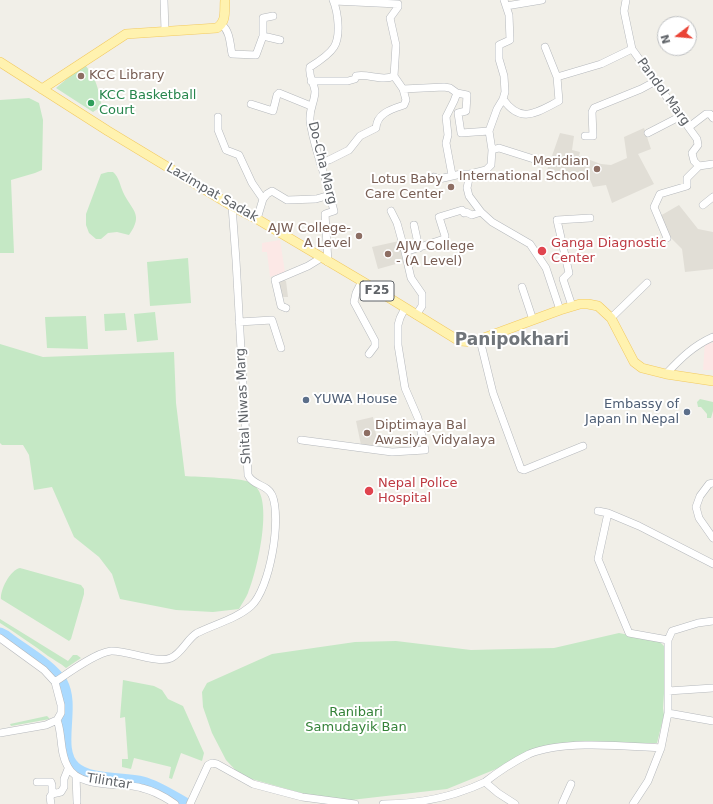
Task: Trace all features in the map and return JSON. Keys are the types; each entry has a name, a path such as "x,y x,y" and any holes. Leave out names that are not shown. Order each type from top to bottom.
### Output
{"main road":[{"path":"42,89 126,34 217,28 222,25 224,20 224,0"},
{"name":"F25","path":"0,62 42,89"},
{"name":"Lazimpat Sadak","path":"42,89 232,206 257,219 461,341 473,342 480,340 572,306 580,304 593,305 604,310 611,318 636,364 642,368 666,374 713,381"}],"street":[{"path":"164,0 165,31"},
{"path":"320,163 349,150 360,136 376,128 376,122 379,117 394,108 404,105 406,100 402,89 394,76 396,46 390,18 398,7 398,4 334,0"},
{"name":"Do-Cha Marg","path":"325,260 325,214 334,211 310,122 311,106 315,91 309,75 310,67 335,47 339,29 334,0"},
{"path":"434,177 439,179 452,175 470,174 490,167 492,150 489,131 496,109 506,92 499,59 499,45 510,40 509,15 505,3 542,0"},
{"name":"Pandol Marg","path":"626,0 624,11 632,49 654,82 682,116 698,142 692,156 694,161 699,166"},
{"path":"222,25 226,28 228,33 232,54 256,55 263,36 262,18 273,16"},
{"path":"263,36 280,40"},
{"path":"503,99 508,107 517,113 531,114 545,109 559,101 557,77 545,47"},
{"path":"557,77 601,64 632,49"},
{"path":"311,81 348,82 355,79 356,76 361,75 388,79 394,76"},
{"path":"585,136 593,136 592,112 594,108 641,89 654,82"},
{"path":"402,89 444,87 450,88 457,93 467,95 466,111 458,113 461,133 489,131"},
{"name":"Do-Cha Marg","path":"251,104 273,111 277,94 279,93 311,106"},
{"path":"452,175 446,143 448,135 446,117 457,93"},
{"path":"689,127 706,114 710,114 713,118"},
{"path":"648,133 682,116"},
{"path":"218,117 218,130 226,150 239,155 252,183 263,199"},
{"path":"492,150 499,148 540,160"},
{"path":"667,238 654,207 660,194 687,186 687,178 699,166 713,164"},
{"path":"470,174 467,188 470,196 481,212 492,222 530,244 546,268 560,310"},
{"path":"257,219 263,199 272,191 287,200 316,198 330,195"},
{"path":"704,205 713,197"},
{"name":"Shital Niwas Marg","path":"57,681 89,660 110,651 160,659 171,658 196,634 252,606 261,592 271,561 275,507 269,490 266,487 254,482 248,475 232,206"},
{"path":"405,252 444,239 445,236 439,217 462,210 472,215 481,212"},
{"path":"391,211 398,223 411,278 422,294 422,306 416,315"},
{"path":"572,306 564,279 569,273 557,220 590,218"},
{"path":"414,224 419,248"},
{"path":"286,308 281,306 275,280 325,260"},
{"path":"362,281 356,293 354,302 375,341 375,346 369,354"},
{"path":"611,318 647,283"},
{"path":"522,287 533,320"},
{"path":"300,440 392,452 425,450 418,418 405,388 398,345 398,325 405,308"},
{"path":"239,322 272,320 281,348"},
{"path":"666,374 680,359 698,344 713,337"},
{"path":"480,340 493,393 521,469 524,470 583,446"},
{"path":"713,483 709,484 704,490 696,507 699,518 710,529 713,538"},
{"path":"598,511 608,513 713,564"},
{"path":"608,513 598,559 629,633 668,640"},
{"path":"633,804 648,781 661,748 668,713 668,640 672,631 698,622 713,621"},
{"path":"0,638 57,681 61,705 61,713 58,720 61,731 61,743 64,759 68,769 64,779 64,787 61,792 52,794"},
{"path":"668,690 713,688"},
{"path":"668,713 713,722"},
{"path":"0,733 46,725 58,720"},
{"path":"383,804 394,804 447,796 466,791 485,782 506,766 530,754 554,748 582,745 661,748"},
{"path":"190,804 208,766 212,763 217,764 253,784 302,797 355,804"},
{"name":"Tilintar","path":"68,769 76,776 86,780 141,787 162,795 175,804"},
{"path":"76,776 77,802"},
{"path":"37,782 51,782 51,804"},
{"path":"485,782 515,804"},
{"path":"562,804 571,784"}],"shaded area":[{"name":"Meridian International School","path":"644,128 651,149 638,154 654,184 612,203 606,185 593,187 589,177 573,182 546,173 560,133 574,136 572,150 580,152 579,156 601,164 611,165 627,158 624,137"},
{"path":"679,205 698,229 713,232 713,269 685,272 682,249 665,232 660,216"},
{"path":"280,240 285,272 270,277 267,252 262,252 262,243"},
{"name":"AJW College - (A Level)","path":"399,241 403,262 378,269 372,247"},
{"path":"283,279 286,281 288,297 280,297 277,282"},
{"path":"705,341 713,343 713,370 703,370"},
{"name":"Diptimaya Bal Awasiya Vidyalaya","path":"373,417 378,446 361,445 356,421"}],"green space":[{"path":"84,64 92,74 98,89 102,106 93,112 56,88"},
{"path":"29,98 39,103 43,120 42,170 11,180 14,253 0,253 0,100"},
{"path":"113,172 117,176 123,192 135,213 136,222 129,235 117,232 108,233 101,239 96,239 89,233 86,225 86,214 101,174"},
{"path":"188,258 191,303 150,306 147,262"},
{"path":"155,312 158,340 137,342 134,314"},
{"path":"125,313 127,330 105,331 104,314"},
{"path":"86,316 88,349 47,348 45,317"},
{"path":"0,344 43,357 174,352 176,403 185,476 249,482 256,486 261,497 263,524 259,555 252,583 239,609 213,612 176,610 120,599 112,574 99,557 74,537 52,487 34,490 29,455 23,445 2,445 0,443"},
{"path":"700,399 713,402 711,418 707,418 707,414 701,407 698,407 697,402"},
{"path":"20,568 81,585 84,589 84,594 71,639 69,641 1,599 2,591 9,576"},
{"path":"0,619 68,661 73,655 77,655 81,658 66,668 0,623"},
{"name":"Ranibari Samudayik Ban","path":"619,633 659,641 667,649 663,708 664,715 657,743 560,743 447,789 351,800 312,796 241,776 226,760 212,733 203,707 202,692 207,683 272,654 355,642 396,641 471,650 554,648"},
{"path":"123,680 154,686 162,690 168,699 183,706 204,753 202,761 181,753 172,779 169,778 171,767 134,758 131,769 122,767 122,759 128,759 125,717 120,718"},
{"path":"47,716 50,719 11,726 10,724"}],"waterway":[{"path":"0,633 44,663 62,682 66,692 67,703 66,750 69,759 75,767 89,775 98,777 143,782 154,786 187,804"}],"place":[{"name":"KCC Library","path":"81,76"},
{"name":"KCC Basketball Court","path":"91,103"},
{"name":"Meridian International School","path":"597,169"},
{"name":"Lotus Baby Care Center","path":"451,187"},
{"name":"AJW College- A Level","path":"359,236"},
{"name":"Ganga Diagnostic Center","path":"542,251"},
{"name":"AJW College - (A Level)","path":"388,254"},
{"name":"YUWA House","path":"306,400"},
{"name":"Embassy of Japan in Nepal","path":"687,412"},
{"name":"Diptimaya Bal Awasiya Vidyalaya","path":"367,433"},
{"name":"Nepal Police Hospital","path":"369,491"}],"district":[{"name":"Panipokhari","path":"512,341"}]}
